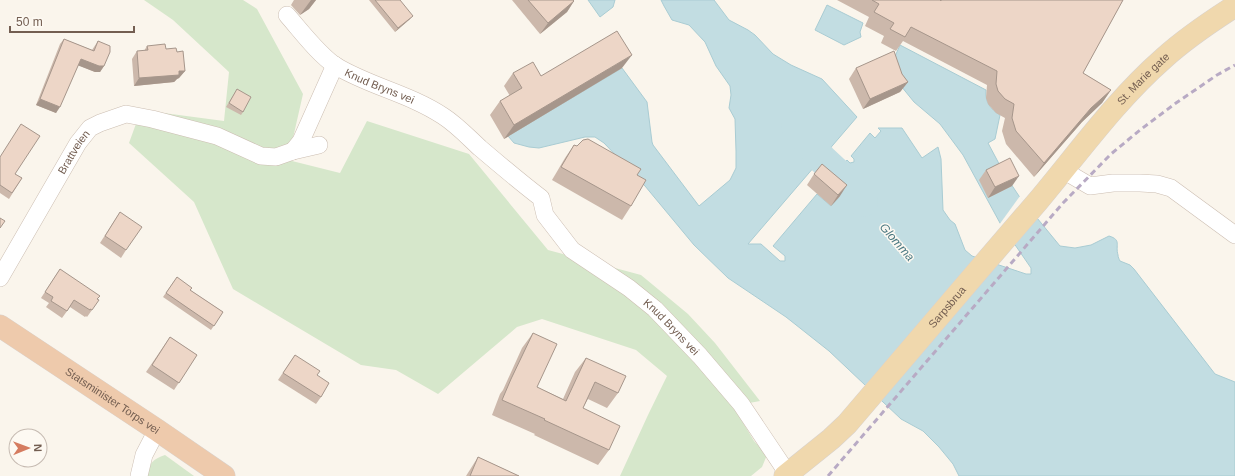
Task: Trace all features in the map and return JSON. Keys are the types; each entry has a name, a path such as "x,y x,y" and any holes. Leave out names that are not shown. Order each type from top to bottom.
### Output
{"highway":[{"name":"Statsminister Torps vei","path":"0,326 158,430 224,476"}],"main road":[{"name":"St. Marie gate","path":"1046,190 1093,132 1142,78 1164,57 1187,39 1227,12"},
{"name":"Sarpsbrua","path":"787,475 847,424 1046,190"}],"street":[{"name":"Knud Bryns vei","path":"287,15 315,48 335,65 354,75 428,107 450,120 541,198 545,216 572,250 629,288 655,309 700,356 741,404 787,475"},
{"path":"293,151 301,141 335,65"},
{"name":"Brattveien","path":"0,278 78,143 90,128 100,123 126,114 152,119 217,136 261,156 276,157 293,151 319,145"},
{"path":"1065,167 1073,176 1090,186 1113,183 1140,183 1157,184 1171,188 1235,234"},
{"path":"139,476 144,455 158,430"}],"green space":[{"path":"144,0 243,0 257,9 303,94 288,160 340,173 367,121 469,154 548,250 641,275 688,314 715,343 760,401 733,406 754,441 767,455 762,467 751,476 620,476 667,376 636,350 542,319 517,327 438,394 396,370 361,365 233,289 194,202 129,143 141,110 224,121 229,72 173,20"},
{"path":"165,455 194,476 146,476 152,462"}],"water":[{"path":"588,0 615,0 613,7 600,17"},
{"path":"661,0 714,0 729,20 755,35 773,54 791,65 822,79 857,117 748,244 761,244 780,261 785,261 785,256 773,246 817,194 831,206 840,196 826,184 847,160 850,163 854,162 854,159 851,156 870,133 875,138 881,131 878,128 902,128 922,158 938,147 941,159 943,210 955,224 965,250 972,256 1026,274 1031,274 1031,268 1000,223 963,155 940,124 914,102 901,86 893,61 900,45 986,90 987,102 993,110 1000,115 995,139 988,143 1005,175 1019,196 1060,246 1075,248 1091,245 1109,236 1115,239 1117,241 1117,251 1120,261 1130,265 1134,269 1215,374 1235,382 1235,476 959,476 953,464 923,431 901,419 829,351 786,317 728,278 694,245 645,186 604,143 595,137 585,137 539,148 514,143 508,136 622,68 647,102 653,145 699,206 730,180 736,168 736,151 735,119 729,108 731,95 730,86 716,66 705,42 689,25 672,20"},
{"path":"827,5 863,23 860,32 861,37 844,45 815,30"}],"pier":[{"path":"1020,196 1038,217 1014,246 999,225"}],"building":[{"path":"375,0 400,0 413,16 398,28"},
{"path":"528,0 573,0 574,1 548,23"},
{"path":"872,0 1123,0 1083,73 1111,90 1091,108 1044,163 1016,131 1012,118 1014,104 1005,99 998,91 996,84 997,71 911,27 905,37 890,29 894,23 874,12 879,4"},
{"path":"617,31 632,55 514,125 500,101 522,88 513,73 533,62 541,76"},
{"path":"64,39 94,51 98,41 110,46 110,52 104,66 99,66 81,59 60,107 40,99"},
{"path":"165,44 166,49 176,48 177,52 183,51 185,71 179,71 179,75 139,78 137,51 148,50 147,46"},
{"path":"894,51 902,74 908,82 870,99 856,68"},
{"path":"237,89 251,97 243,112 229,103"},
{"path":"21,124 40,136 15,174 22,178 12,193 0,185 0,157"},
{"path":"588,139 641,169 637,175 646,180 631,206 561,167 574,145 577,146 583,140"},
{"path":"1010,158 1019,176 995,187 986,170"},
{"path":"822,164 847,185 838,195 814,174"},
{"path":"120,212 142,227 126,250 105,236"},
{"path":"0,218 5,221 0,228"},
{"path":"60,269 100,296 92,310 74,300 67,311 51,301 53,297 45,292"},
{"path":"177,277 192,288 190,290 223,312 214,326 166,293"},
{"path":"533,333 557,344 537,387 566,401 586,358 626,376 618,393 595,382 583,408 620,426 609,450 502,400"},
{"path":"170,337 197,355 179,383 152,365"},
{"path":"295,355 320,371 317,375 329,383 321,397 283,373"},
{"path":"478,457 519,476 470,476"}],"waterway":[{"name":"Glomma","path":"796,126 822,159 863,202"}],"railway":[{"path":"828,476 1063,203 1111,154 1176,103 1217,75 1235,65"}]}
